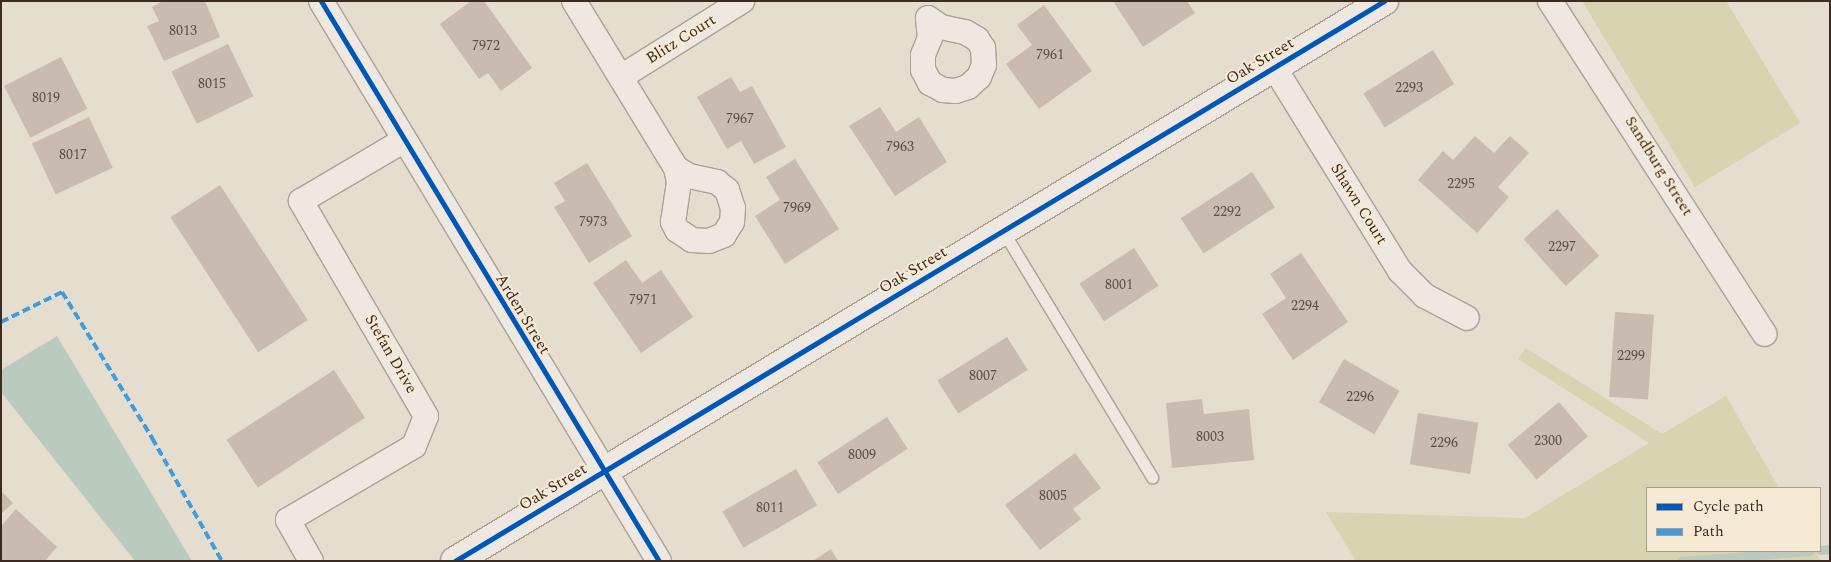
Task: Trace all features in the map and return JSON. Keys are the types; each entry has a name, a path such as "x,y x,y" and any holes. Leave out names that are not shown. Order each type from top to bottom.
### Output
{"street":[{"name":"Arden Street","path":"321,1 403,141 659,561"},
{"path":"574,1 676,168"},
{"name":"Blitz Court","path":"621,77 742,1"},
{"name":"Oak Street","path":"455,561 1384,1"},
{"name":"Sandburg Street","path":"1550,1 1765,334"},
{"name":"Shawn Court","path":"1274,67 1400,271 1425,296 1467,318"},
{"name":"Stefan Drive","path":"311,561 288,520 414,446 426,416 301,201 403,141"}],"lane":[{"path":"1003,231 1152,477"}],"shaded area":[{"path":"1582,1 1726,1 1800,123 1695,187"},
{"path":"57,336 192,561 135,561 1,392 1,370"},
{"path":"1526,348 1662,434 1726,396 1778,487 1646,487 1646,552 1816,552 1821,561 1356,561 1326,512 1525,518 1649,443 1518,359"}],"building":[{"path":"163,1 205,1 220,37 164,61 147,26 159,21 152,7"},
{"path":"471,1 484,1 532,68 501,91 488,73 479,79 440,24"},
{"path":"1113,1 1187,1 1195,13 1143,47"},
{"path":"1044,5 1092,71 1039,109 1006,64 1032,45 1017,25"},
{"path":"228,44 253,96 197,124 171,72"},
{"path":"1433,50 1454,84 1385,127 1363,93"},
{"path":"61,57 87,109 30,138 4,86"},
{"path":"731,77 740,92 752,86 786,147 754,164 741,141 727,149 697,97"},
{"path":"880,107 896,132 919,117 947,162 895,196 849,126"},
{"path":"89,117 113,168 56,194 32,144"},
{"path":"1475,136 1494,153 1510,136 1529,153 1498,187 1509,197 1477,233 1418,180 1443,151 1453,160"},
{"path":"795,159 839,229 785,264 755,216 780,200 766,177"},
{"path":"587,163 632,236 589,263 554,207 565,201 554,183"},
{"path":"1252,172 1275,207 1204,254 1181,218"},
{"path":"220,185 308,320 258,352 171,217"},
{"path":"1557,209 1599,256 1566,286 1524,239"},
{"path":"1134,248 1159,286 1104,321 1079,283"},
{"path":"1301,253 1348,322 1293,360 1262,314 1286,298 1270,274"},
{"path":"626,260 642,283 661,270 693,317 641,353 593,283"},
{"path":"1615,312 1654,315 1648,400 1609,397"},
{"path":"1007,337 1028,370 958,414 937,380"},
{"path":"1344,359 1399,391 1374,434 1319,402"},
{"path":"334,370 365,418 258,488 227,440"},
{"path":"1202,399 1204,414 1249,409 1254,460 1172,468 1166,403"},
{"path":"1559,402 1588,436 1537,480 1508,445"},
{"path":"1418,413 1478,423 1470,474 1410,464"},
{"path":"887,417 908,449 838,494 817,462"},
{"path":"1075,453 1101,488 1073,509 1081,519 1040,550 1005,505"},
{"path":"796,469 817,505 743,548 722,511"},
{"path":"1,491 13,503 1,514"},
{"path":"16,509 57,547 45,561 1,561 1,526"},
{"path":"831,549 838,561 813,561"}],"waterway":[{"path":"1821,550 1830,549"},
{"path":"1681,561 1797,552"}],"marked path":[{"path":"1,322 62,292 152,438 222,561"}],"cycle path":[{"path":"321,1 659,561"},
{"path":"455,561 1384,1"}]}
